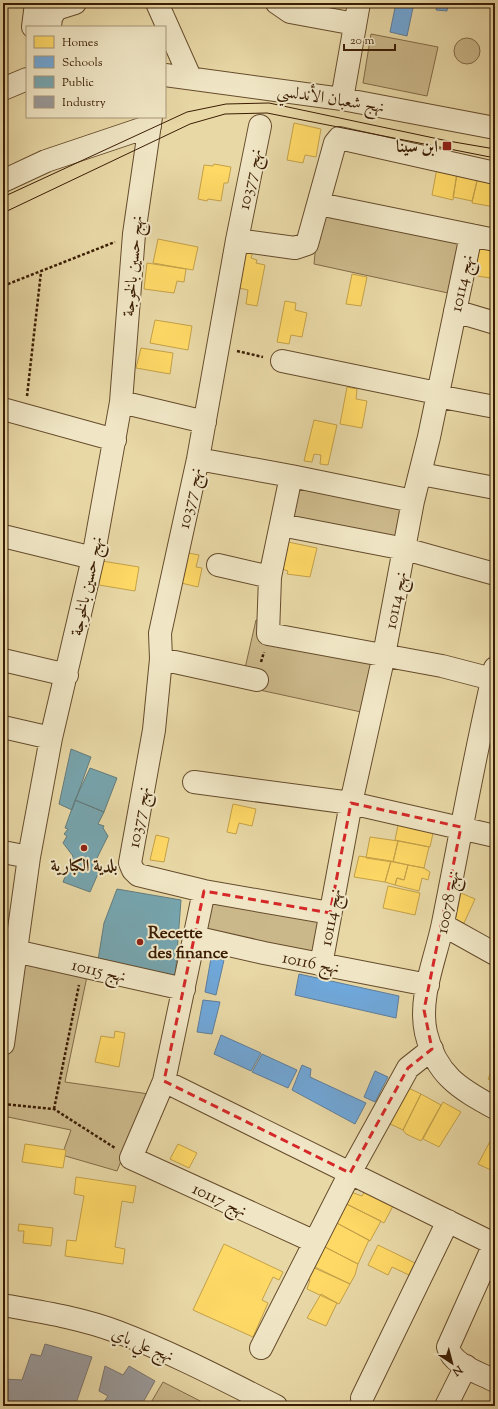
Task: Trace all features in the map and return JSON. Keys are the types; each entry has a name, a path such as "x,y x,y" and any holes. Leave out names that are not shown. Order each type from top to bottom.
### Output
{"street":[{"path":"33,26 36,3"},
{"path":"50,26 51,18 56,9 75,3"},
{"path":"157,3 190,77"},
{"path":"277,3 285,10 294,13 355,24"},
{"path":"342,99 360,3"},
{"name":"نهج شعبان الأندلسي","path":"166,75 190,77 342,99 495,128"},
{"path":"3,89 26,80"},
{"path":"3,180 46,161 151,121"},
{"name":"نهج حسين بالخوجة","path":"3,1044 6,986 15,951 29,858 50,738 67,675 93,558 122,402 134,234 151,121"},
{"name":"نهج 10377","path":"204,891 138,874 133,870 130,863 154,730 161,659 160,633 198,458 219,348 237,240 260,126"},
{"path":"237,240 295,248 304,246 308,241 336,140 341,137 495,173"},
{"name":"نهج 10114","path":"319,204 495,240"},
{"name":"نهج 10114","path":"321,965 351,803 384,655 413,501 421,474 471,235"},
{"path":"455,310 495,323"},
{"path":"282,361 495,407"},
{"path":"122,402 205,422"},
{"path":"3,409 115,440"},
{"path":"198,458 413,501"},
{"path":"421,474 495,488"},
{"path":"291,476 270,577 268,634 442,666 493,683"},
{"path":"281,524 404,549 495,574"},
{"path":"3,536 93,558"},
{"path":"218,565 270,577"},
{"path":"161,659 257,680"},
{"path":"3,660 67,675"},
{"name":"نهج 10078","path":"493,683 461,827 443,925 428,985 424,1010 426,1033 441,1067 453,1082 495,1108"},
{"path":"3,727 50,738"},
{"path":"194,782 351,803 495,836"},
{"path":"3,852 29,858"},
{"path":"131,1158 164,1081 204,891 330,913"},
{"path":"443,925 495,954"},
{"name":"نهج 10116","path":"194,937 321,965 428,985"},
{"name":"نهج 10115","path":"15,951 184,989"},
{"path":"261,1348 350,1172 408,1068 432,1049"},
{"path":"164,1081 494,1243 448,1347 458,1360 495,1381"},
{"name":"نهج 10117","path":"131,1158 315,1242"},
{"path":"362,1398 448,1221"},
{"name":"نهج علي باي","path":"3,1305 69,1317 117,1332 166,1352 276,1406"},
{"path":"446,1406 458,1360"}],"path":[{"path":"3,286 134,234"},
{"path":"24,414 41,272"},
{"path":"219,348 282,361"},
{"path":"257,680 268,634"},
{"path":"54,1109 83,967"},
{"path":"3,1104 54,1109 131,1158"}],"highlighted area":[{"path":"351,803 461,827 424,1010 432,1049 408,1068 350,1173 164,1081 204,891 330,913"}],"shaded area":[{"path":"371,34 438,47 427,96 363,83"},
{"path":"467,38 476,42 480,51 476,60 467,64 458,60 454,51 458,42"},
{"path":"319,212 459,241 448,293 314,264"},
{"path":"284,466 421,495 407,560 270,531"},
{"path":"256,620 390,649 375,715 241,686"},
{"path":"195,880 335,907 325,957 185,930"},
{"path":"21,946 90,962 65,1082 149,1094 117,1171 62,1155 71,1130 3,1116 3,1086"},
{"path":"163,1382 210,1406 149,1406"}],"building: Homes":[{"path":"294,123 321,129 316,157 305,155 303,163 287,160"},
{"path":"214,164 231,167 228,183 224,183 221,201 208,199 207,201 198,199 204,165 213,166"},
{"path":"437,168 457,172 453,200 432,195"},
{"path":"458,169 479,173 472,201 453,197"},
{"path":"479,172 495,178 495,207 472,203"},
{"path":"158,239 198,247 193,270 153,263"},
{"path":"475,246 495,250 490,278 471,275"},
{"path":"240,248 253,251 251,258 257,260 256,263 265,265 257,306 246,304 248,290 235,287"},
{"path":"147,263 186,269 184,282 177,281 174,293 144,289"},
{"path":"352,274 367,277 361,306 346,304"},
{"path":"285,301 296,303 295,310 307,313 302,337 291,335 289,344 277,342"},
{"path":"155,320 192,326 188,350 150,343"},
{"path":"141,348 173,353 170,374 136,368"},
{"path":"347,387 357,389 356,399 367,401 362,428 340,424"},
{"path":"314,420 337,425 328,465 320,464 321,455 314,454 312,462 304,461"},
{"path":"288,542 317,548 310,577 287,574 288,571 282,569"},
{"path":"183,552 199,555 196,567 202,568 198,587 177,582"},
{"path":"102,561 139,567 135,591 99,585"},
{"path":"233,804 256,809 252,826 239,823 236,834 227,832"},
{"path":"400,816 435,824 430,847 395,840"},
{"path":"156,835 169,838 164,862 150,860"},
{"path":"370,837 398,841 393,862 366,858"},
{"path":"398,841 429,847 424,868 393,862"},
{"path":"359,856 391,861 385,882 354,877"},
{"path":"391,861 408,865 404,880 397,878 395,885 385,882"},
{"path":"408,865 424,868 430,872 428,880 422,878 419,891 395,885 397,878 404,880"},
{"path":"388,886 420,893 415,915 383,908"},
{"path":"461,893 475,899 464,923 455,920"},
{"path":"115,1031 125,1033 119,1067 95,1062 101,1036 114,1038"},
{"path":"495,1063 495,1082 488,1079"},
{"path":"402,1085 421,1094 403,1130 384,1121"},
{"path":"421,1094 441,1105 421,1141 406,1134 403,1130"},
{"path":"443,1102 461,1112 439,1147 423,1139"},
{"path":"495,1132 495,1172 478,1164"},
{"path":"25,1144 66,1150 63,1168 22,1162"},
{"path":"178,1144 197,1153 189,1168 170,1159"},
{"path":"76,1177 136,1186 133,1203 122,1201 115,1247 125,1249 123,1264 65,1256 67,1240 76,1241 84,1196 74,1194"},
{"path":"365,1191 394,1204 384,1223 345,1203 351,1192 362,1196"},
{"path":"342,1202 381,1221 370,1241 333,1221"},
{"path":"333,1221 369,1240 358,1264 321,1245"},
{"path":"19,1224 53,1228 51,1246 23,1243 24,1231 18,1231"},
{"path":"224,1244 283,1272 279,1280 273,1277 262,1300 268,1303 253,1337 193,1310"},
{"path":"321,1245 358,1264 355,1275 350,1284 315,1267 321,1255 316,1253"},
{"path":"378,1245 415,1263 409,1275 392,1267 388,1275 368,1265"},
{"path":"310,1266 350,1284 339,1304 307,1289 310,1280 307,1275"},
{"path":"491,1271 495,1273 495,1281 488,1279"},
{"path":"321,1294 337,1303 326,1326 307,1318"}],"building: Schools":[{"path":"396,3 414,3 407,36 390,32"},
{"path":"437,3 448,3 447,11 436,10"},
{"path":"211,958 224,960 216,995 205,992"},
{"path":"299,974 399,996 396,1018 295,995"},
{"path":"203,1000 220,1002 212,1034 197,1032"},
{"path":"221,1035 261,1053 251,1071 214,1054"},
{"path":"262,1054 297,1070 288,1088 252,1072"},
{"path":"302,1065 311,1069 310,1077 366,1103 355,1124 292,1090"},
{"path":"375,1071 388,1077 375,1102 364,1097"}],"building: Public":[{"name":"بلدية الكبارية","path":"71,749 91,757 72,810 59,804"},
{"name":"بلدية الكبارية","path":"90,768 117,778 104,812 75,800"},
{"name":"بلدية الكبارية","path":"75,800 104,812 98,824 104,826 103,828 108,836 94,864 101,867 90,892 63,882 73,856 63,843 67,836 64,834 68,829 65,828"},
{"name":"Recette des finance","path":"117,889 181,900 175,980 98,960 104,923"}],"building: Industry":[{"path":"45,1344 92,1357 75,1406 3,1406 3,1379 22,1380 31,1354 41,1356"},
{"path":"105,1366 123,1375 129,1366 155,1381 141,1406 101,1406 108,1396 99,1391"}],"tram line":[{"path":"3,197 187,112 226,104 269,103 448,141 495,149"},
{"path":"3,213 190,124 225,114 267,113 495,158"}],"place":[{"name":"ابن سينا","path":"447,146"},
{"name":"بلدية الكبارية","path":"84,848"},
{"name":"Recette des finance","path":"140,942"}]}
